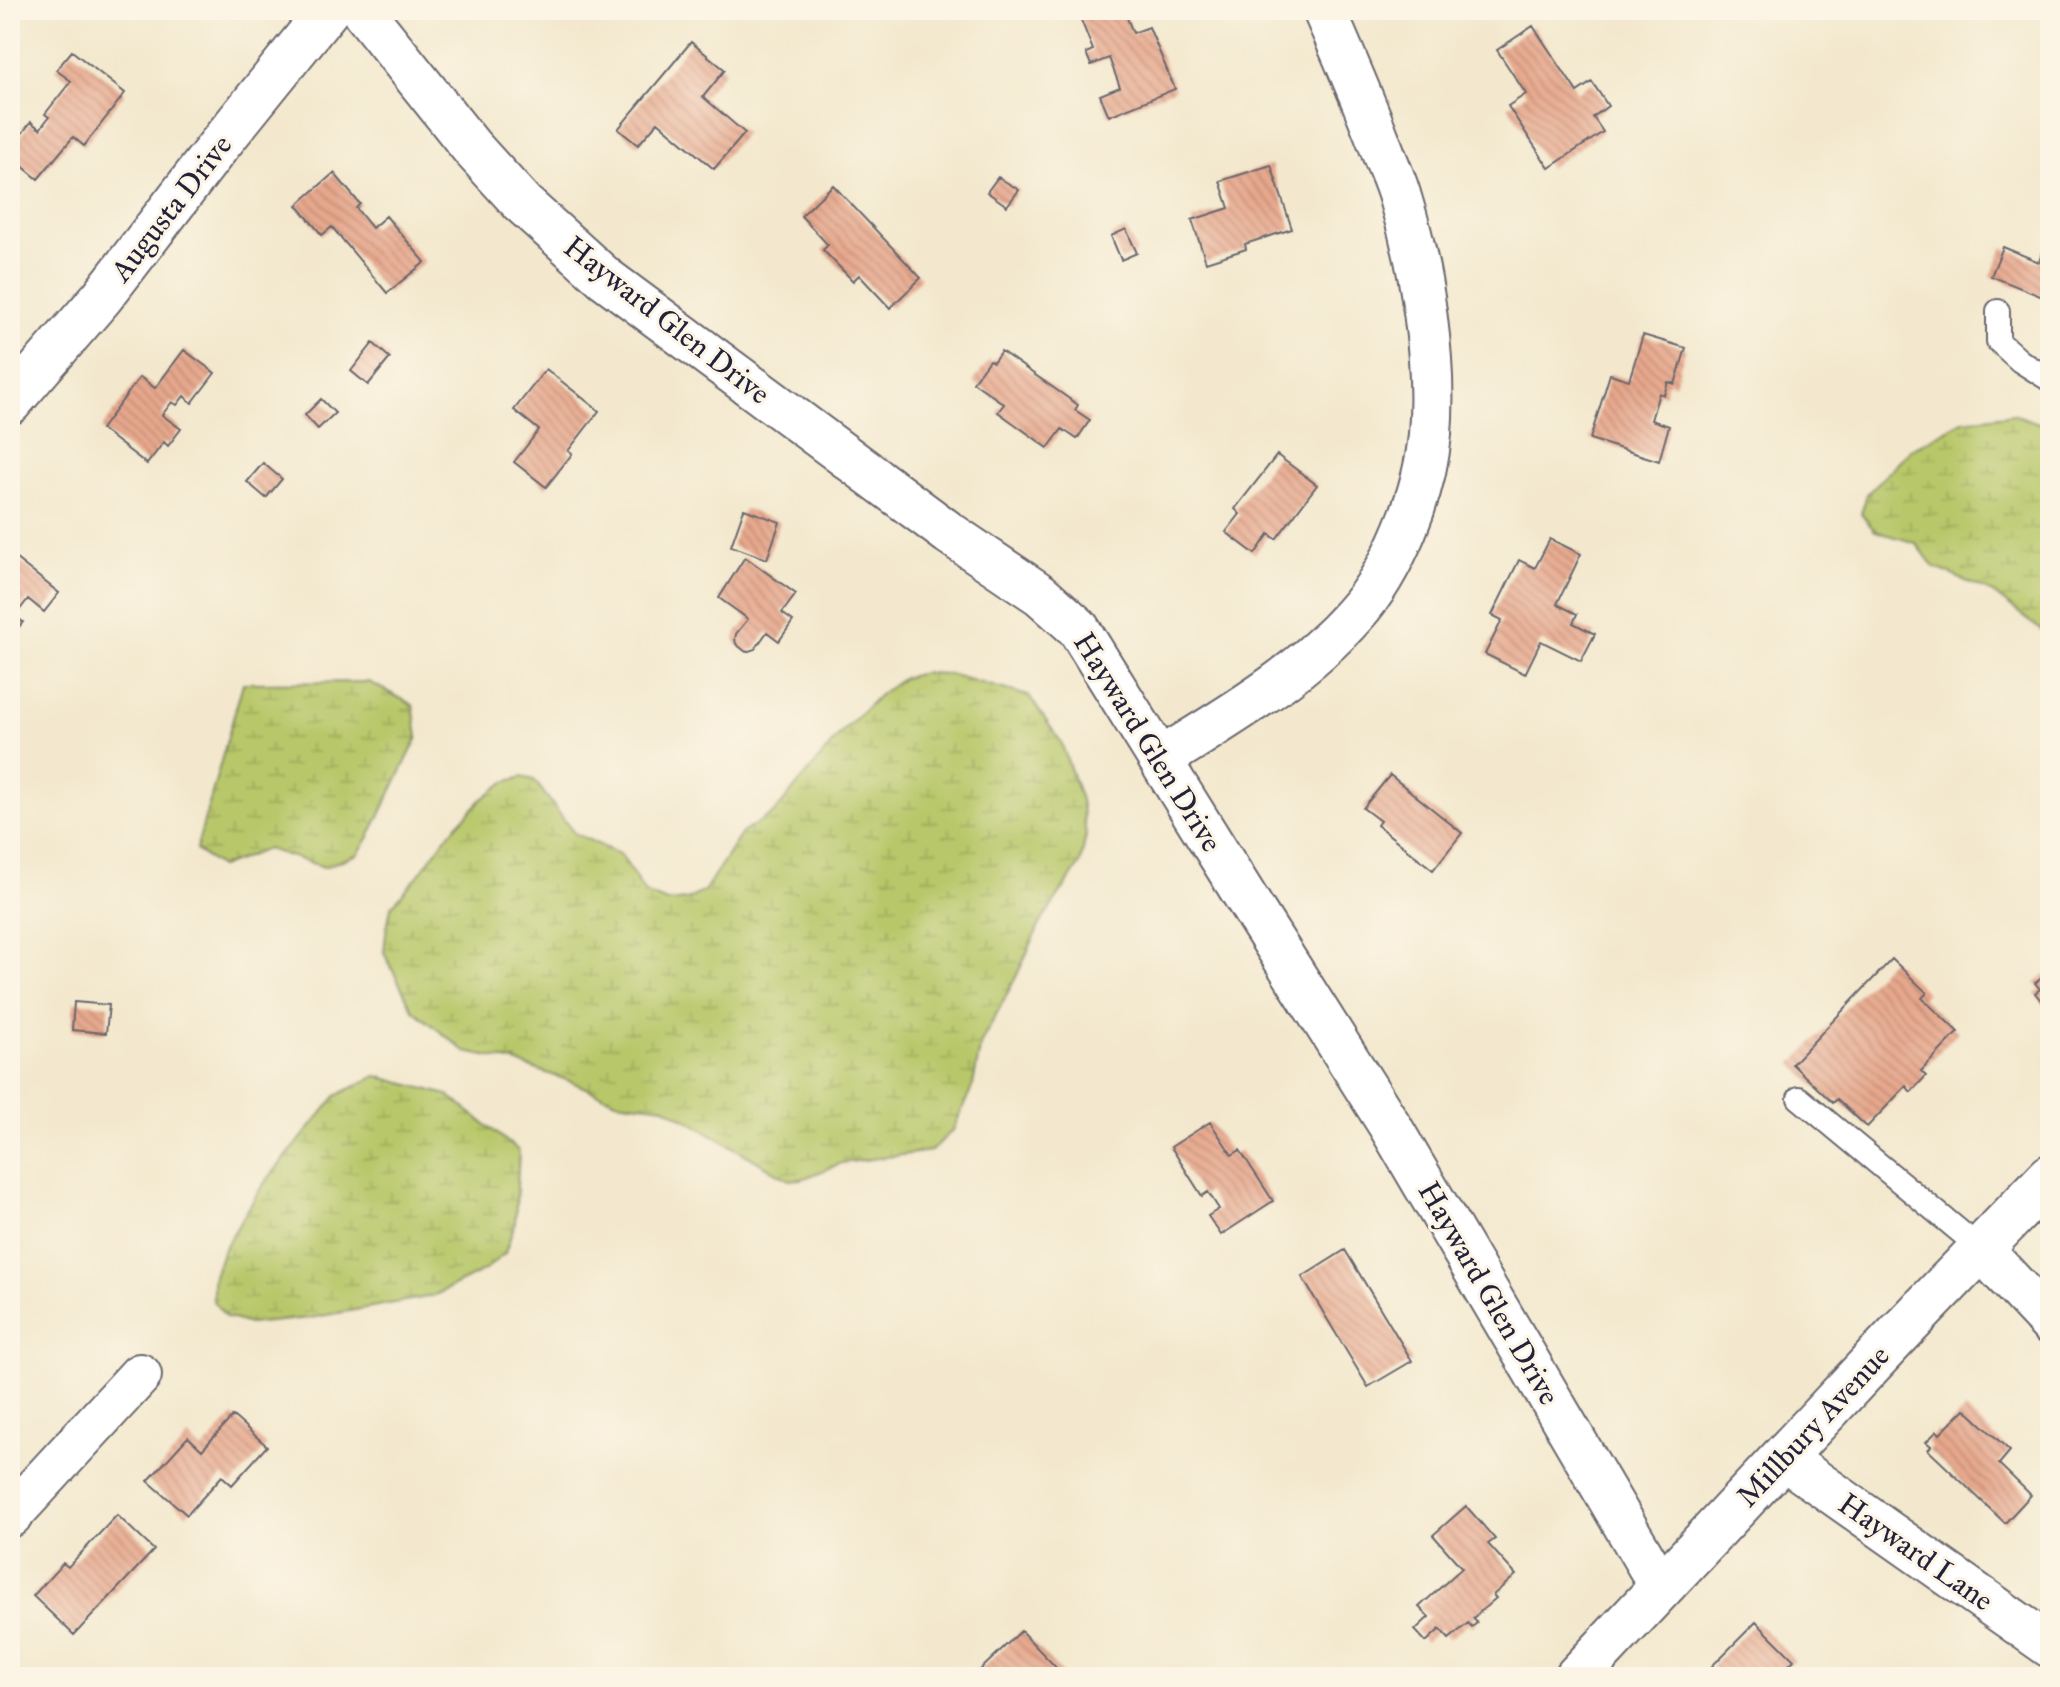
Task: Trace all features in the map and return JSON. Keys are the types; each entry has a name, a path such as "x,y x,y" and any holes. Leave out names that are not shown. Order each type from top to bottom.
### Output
{"main road":[{"name":"Millbury Avenue","path":"1577,1677 2050,1177"}],"street":[{"name":"Augusta Drive","path":"10,403 102,297 328,10"},
{"name":"Hayward Glen Drive","path":"362,10 472,148 522,203 605,278 949,533 1041,595 1078,628 1390,1126 1661,1587"},
{"path":"1161,759 1269,691 1321,649 1356,613 1391,563 1423,477 1430,435 1432,382 1421,281 1401,200 1365,104 1324,10"},
{"path":"1981,1249 2050,1323"},
{"path":"10,1516 140,1375"},
{"name":"Hayward Lane","path":"1783,1458 2050,1646"}],"lane":[{"path":"1998,311 1998,341 2020,361 2050,380"},
{"path":"1799,1098 1981,1249"}],"green space":[{"path":"2013,414 2050,427 2050,637 1993,593 1934,567 1916,543 1875,531 1861,514 1867,494 1910,450 1963,421"},
{"path":"923,673 949,674 1029,696 1061,742 1081,800 1086,835 1080,864 1040,924 981,1043 973,1085 953,1130 931,1151 842,1163 802,1179 789,1180 665,1107 616,1101 515,1062 466,1052 413,1010 384,953 391,907 447,836 481,800 505,782 522,777 534,780 574,833 621,855 645,893 667,902 687,900 704,891 742,833 775,812 841,733 880,694 903,678"},
{"path":"369,682 413,705 418,737 358,854 324,867 267,849 220,867 196,850 243,683"},
{"path":"376,1076 448,1095 519,1151 515,1223 505,1253 485,1270 433,1296 310,1318 249,1324 226,1317 213,1301 213,1279 222,1252 262,1186 337,1095"}],"building":[{"path":"1077,10 1124,10 1133,33 1149,27 1175,89 1109,116 1100,95 1120,87 1109,58 1091,65 1086,53 1093,50"},
{"path":"1533,26 1577,92 1592,82 1608,106 1593,117 1603,132 1549,168 1508,106 1526,94 1497,50"},
{"path":"691,42 725,70 703,97 745,133 714,169 658,122 638,145 618,129"},
{"path":"72,51 125,93 84,146 73,137 38,179 10,156 10,149 31,122 40,129 49,117 45,114 71,81 56,70"},
{"path":"1271,165 1292,229 1245,244 1246,249 1206,262 1192,220 1229,208 1220,181"},
{"path":"334,173 360,204 356,208 372,228 386,216 425,262 387,293 332,227 322,235 297,205"},
{"path":"998,177 1019,190 1007,206 987,192"},
{"path":"833,185 921,278 890,308 859,275 853,281 823,250 828,245 801,216"},
{"path":"1126,229 1137,253 1121,260 1111,236"},
{"path":"2003,247 2039,262 2044,248 2050,250 2050,300 1991,276"},
{"path":"1643,335 1686,348 1675,384 1668,382 1664,395 1659,393 1651,420 1669,426 1659,461 1590,439 1610,374 1629,380"},
{"path":"373,343 390,358 368,385 351,371"},
{"path":"184,350 215,373 192,403 184,396 177,405 172,402 162,415 181,429 168,446 164,442 147,464 101,429 140,377 155,388"},
{"path":"1001,351 1078,405 1075,410 1090,420 1077,439 1062,429 1048,448 998,412 1004,404 973,382 989,360 993,362"},
{"path":"546,369 599,411 568,451 572,454 546,487 514,462 539,430 514,410"},
{"path":"321,399 335,413 318,429 305,415"},
{"path":"1277,455 1317,485 1276,539 1269,534 1255,554 1226,532 1240,514 1235,509"},
{"path":"263,463 282,479 266,498 247,482"},
{"path":"744,509 780,522 767,559 731,546"},
{"path":"1550,539 1581,554 1557,604 1577,614 1573,623 1595,634 1581,661 1541,641 1525,674 1485,654 1502,620 1492,615 1519,560 1535,568"},
{"path":"10,554 59,593 44,612 28,599 15,616 23,622 10,638"},
{"path":"745,557 796,594 782,613 793,621 779,641 767,632 755,649 746,652 736,644 735,639 748,619 719,598"},
{"path":"1390,775 1462,833 1433,870 1377,825 1380,821 1363,808"},
{"path":"1892,959 1927,993 1922,998 1958,1032 1921,1071 1926,1076 1911,1092 1906,1086 1867,1127 1837,1099 1833,1103 1792,1064"},
{"path":"2050,972 2050,1012 2035,993 2040,989 2035,983"},
{"path":"74,1002 109,1005 106,1033 72,1030"},
{"path":"1210,1122 1232,1155 1240,1150 1273,1201 1221,1235 1208,1216 1219,1209 1208,1192 1202,1196 1171,1147"},
{"path":"1345,1250 1412,1361 1368,1387 1302,1277"},
{"path":"1965,1409 2010,1451 1999,1464 2031,1495 2005,1523 1928,1450 1931,1446 1926,1442 1937,1431 1940,1434"},
{"path":"233,1416 267,1446 232,1485 222,1476 187,1515 148,1481 188,1437 202,1450"},
{"path":"1466,1506 1495,1539 1488,1544 1516,1575 1473,1618 1477,1623 1472,1627 1468,1623 1449,1639 1440,1629 1426,1642 1415,1630 1429,1617 1419,1607 1462,1568 1433,1535"},
{"path":"117,1515 154,1550 74,1635 33,1596 63,1563 68,1567"},
{"path":"1756,1622 1794,1660 1782,1672 1787,1677 1722,1677 1712,1666"},
{"path":"1021,1631 1065,1677 983,1677 978,1672"}]}
